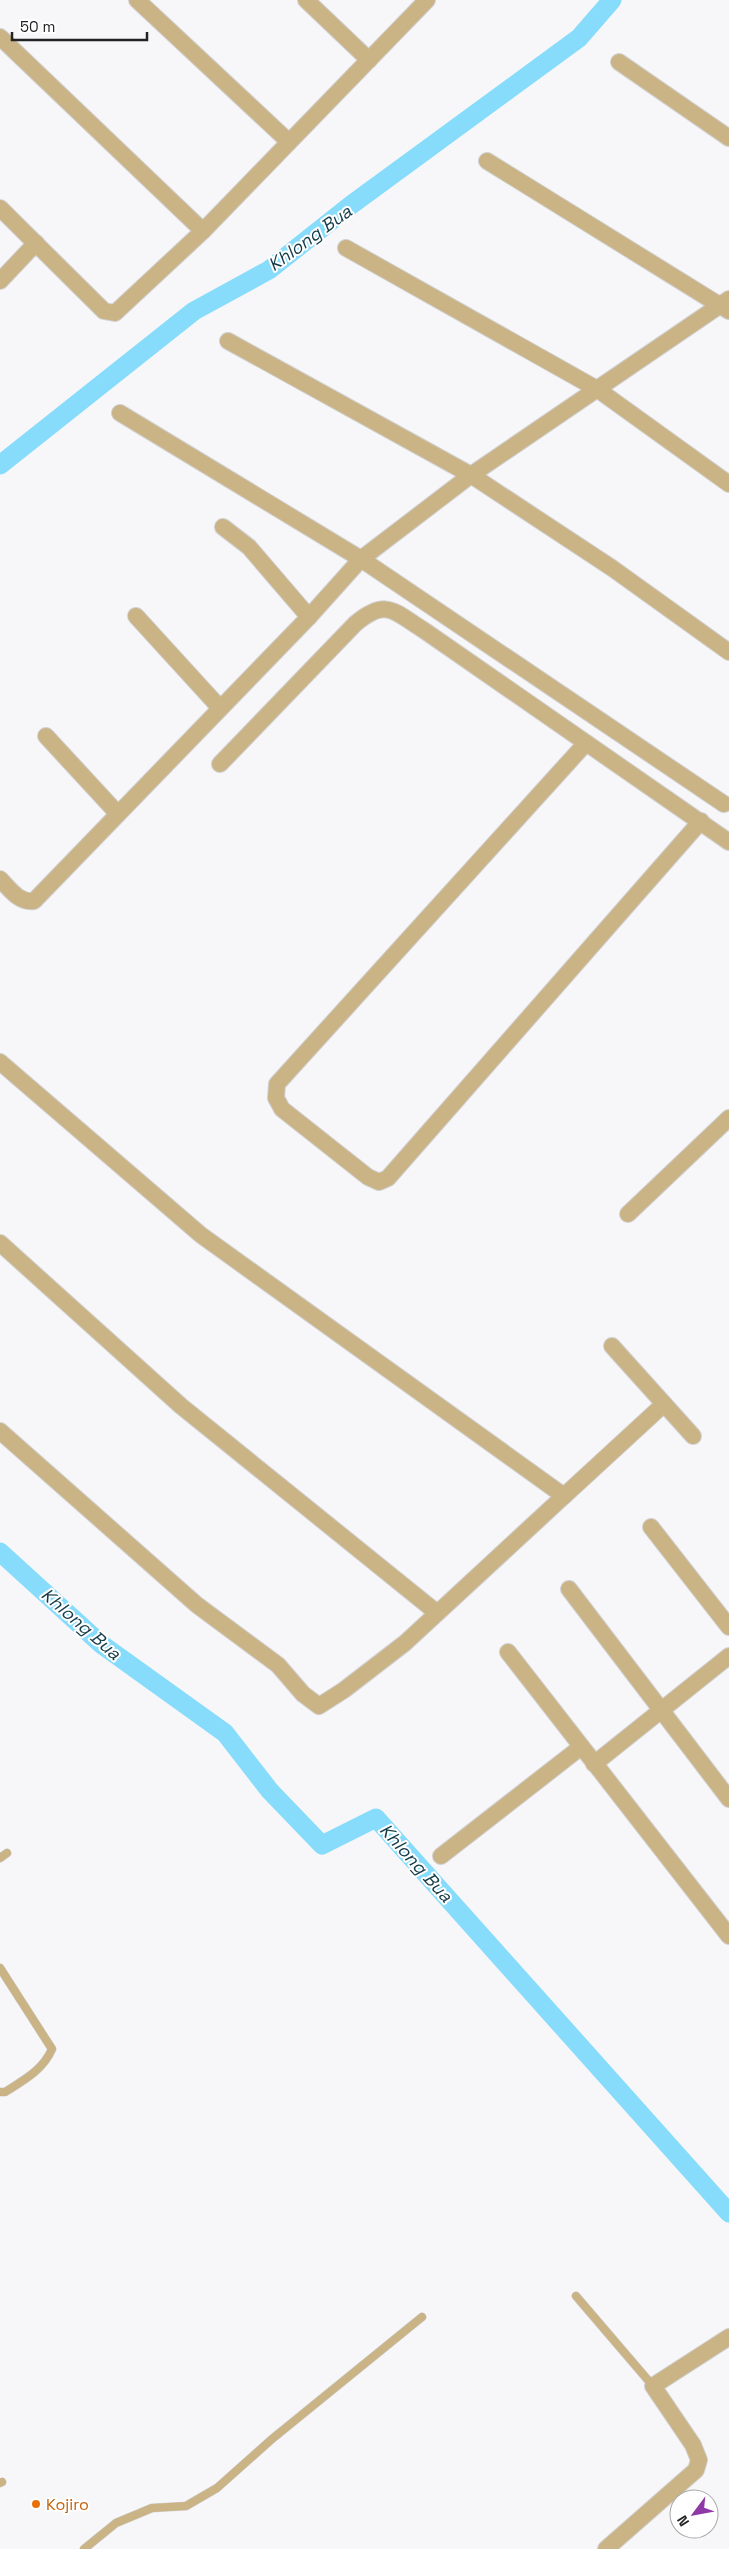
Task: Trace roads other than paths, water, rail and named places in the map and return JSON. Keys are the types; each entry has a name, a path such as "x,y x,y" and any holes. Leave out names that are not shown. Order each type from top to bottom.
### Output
{"street":[{"path":"137,0 289,142"},
{"path":"306,0 369,60"},
{"path":"0,208 104,311 115,313 203,231 427,0"},
{"path":"0,37 203,231"},
{"path":"619,62 729,138"},
{"path":"0,879 20,899 27,902 34,901 309,617 361,559 471,474 726,305 487,161"},
{"path":"0,281 36,243"},
{"path":"346,248 598,389 729,484"},
{"path":"228,341 471,474 612,568 729,652"},
{"path":"120,412 361,559 724,804"},
{"path":"223,527 249,547 309,617"},
{"path":"220,764 355,624 378,608 388,608 425,631 729,842"},
{"path":"136,616 220,708"},
{"path":"46,736 118,814"},
{"path":"586,742 277,1084 276,1098 282,1109 368,1177 379,1182 388,1178 701,821"},
{"path":"0,1062 201,1235 564,1496"},
{"path":"628,1214 729,1118"},
{"path":"0,1243 181,1406 436,1612"},
{"path":"612,1346 693,1436"},
{"path":"0,1432 197,1606 278,1665 303,1694 318,1706 344,1690 405,1642 664,1404"},
{"path":"651,1527 729,1627"},
{"path":"569,1589 729,1799"},
{"path":"508,1652 729,1936"},
{"path":"594,1764 729,1656"},
{"path":"441,1856 581,1747"},
{"path":"606,2549 696,2470 700,2460 693,2445 653,2386 729,2336"}],"lane":[{"path":"0,1858 7,1853"},
{"path":"0,1968 52,2049 48,2059 36,2072 5,2092 0,2092"},
{"path":"576,2296 653,2386"},
{"path":"84,2549 116,2523 152,2508 186,2506 217,2488 272,2439 422,2317"}],"waterway":[{"name":"Khlong Bua","path":"0,465 194,311 269,270 351,205 579,38 612,0"},
{"name":"Khlong Bua","path":"0,1552 101,1644 225,1733 270,1791 322,1845 376,1818 729,2213"}],"place":[{"name":"Kojiro","path":"36,2504"}]}
